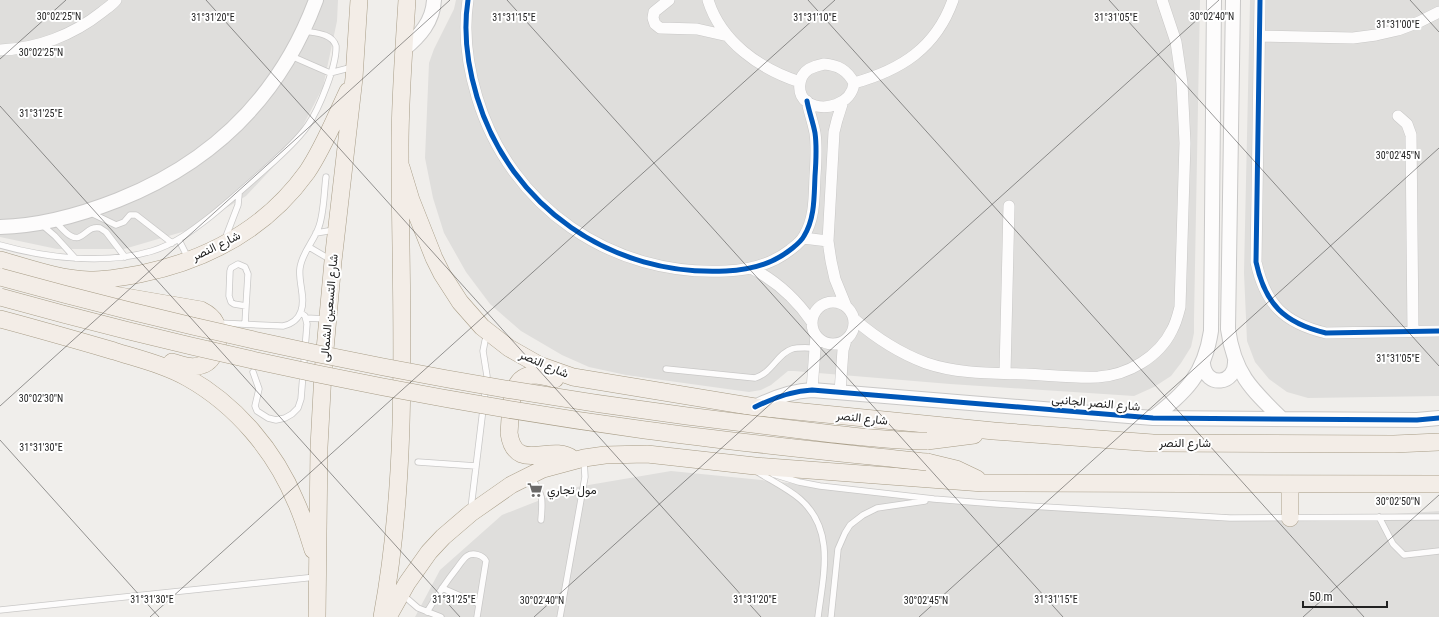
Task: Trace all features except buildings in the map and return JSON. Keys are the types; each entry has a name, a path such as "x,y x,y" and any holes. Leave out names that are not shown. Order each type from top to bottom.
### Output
{"main road":[{"name":"شارع التسعين الشمالى","path":"317,617 319,447 333,261 355,72 359,0"},
{"path":"382,617 392,552 400,439 402,313 401,98 407,0"},
{"name":"شارع النصر","path":"0,260 55,275 89,280 112,278 174,266 223,246 261,221 284,200 296,186 308,170 320,148 355,72"},
{"name":"شارع النصر","path":"401,167 413,208 442,274 460,302 489,333 509,348 539,365 573,377 755,407 994,431 1153,443 1394,444 1439,442"},
{"path":"55,275 75,288 201,310 210,315 216,322 218,331 215,352 210,360 202,365 192,367 158,359 146,361"},
{"path":"0,277 165,319 406,371 520,391 649,411 771,427 894,440 927,441 961,438 994,431"},
{"path":"0,297 160,339 285,367 405,391 643,430 773,446 927,462 956,469 983,483"},
{"path":"0,319 146,361 174,371 213,394 233,412 260,441 279,469 296,501 318,570"},
{"path":"579,459 560,453 530,457 525,456 516,450 512,445 509,433 513,393 514,388 520,380 530,375 576,383 590,380"},
{"path":"388,617 416,570 429,552 443,537 471,513 511,485 543,469 579,459 626,454 647,454 751,466 983,483 1439,484"},
{"path":"1290,484 1290,518"}],"street":[{"path":"0,50 30,47 57,38 87,24 116,0"},
{"path":"0,227 39,223 88,211 126,197 181,170 214,146 258,103 291,56 316,0"},
{"path":"404,49 422,32 430,19 434,0"},
{"path":"468,0 466,31 468,58 473,85 481,111 492,136 506,160 522,182 540,202 561,220 583,236 607,249 633,259 686,271 714,272 753,269 771,263 784,256 804,238 814,210 816,152 813,122 807,102 802,96 800,82 803,75 809,69 824,64 839,67 854,83 851,94 843,101 834,105 817,106 807,102"},
{"path":"669,0 654,12 653,18 655,24 660,28 697,29 728,36"},
{"path":"708,0 717,20 728,36 740,49 758,63 784,77 800,82"},
{"path":"854,83 873,78 909,60 929,42 949,12 953,0"},
{"path":"1153,418 1184,392 1195,379 1203,364 1211,331 1214,0"},
{"path":"1234,0 1228,329 1230,345 1235,361 1243,376 1252,390 1282,419"},
{"path":"1260,0 1256,262 1260,279 1267,296 1278,310 1292,321 1326,333 1439,331"},
{"path":"854,319 880,340 895,349 927,363 960,371 1098,377 1110,375 1135,367 1159,348 1172,330 1180,307 1185,143 1182,83 1178,57 1171,25 1162,2"},
{"path":"1260,36 1353,38 1376,35 1398,30 1439,12"},
{"path":"840,392 843,350 846,340 854,327 854,319 846,306 835,279 828,241 834,132 836,120 843,101"},
{"path":"1398,116 1407,124 1411,135 1413,331"},
{"path":"1005,373 1009,206"},
{"path":"804,238 828,241"},
{"path":"753,269 769,277 781,286 793,297 812,322"},
{"path":"846,306 837,303 829,303 824,305 815,313 812,322 816,335 822,341 830,344 846,340"},
{"path":"812,390 816,335"},
{"path":"1203,364 1206,374 1210,378 1220,380 1230,376 1235,367 1235,361"},
{"name":"شارع النصر الجانبى","path":"755,407 781,395 812,390 1153,418 1417,420 1439,418"}],"lane":[{"path":"0,245 36,254 75,258 125,257 154,251 179,240 190,233 239,194 293,143 308,126 319,106 336,50 335,42 327,36 303,31"},
{"path":"291,56 330,73 355,72"},
{"path":"216,322 288,325 296,320 301,313 303,301 300,283 300,267 302,258 316,233 320,222 326,177"},
{"path":"223,246 238,205 239,194"},
{"path":"88,211 116,225 122,224 130,215 136,215 172,243"},
{"path":"54,220 70,235 77,238 81,237 90,229 100,228 106,232 125,257"},
{"path":"39,223 55,236 75,258"},
{"path":"316,233 336,230"},
{"path":"179,240 189,260"},
{"path":"309,247 333,261"},
{"path":"245,324 248,274 245,267 238,264 231,268 230,271 229,299 234,304 246,306"},
{"path":"253,372 259,389 255,406 257,411 268,418 276,420 285,418 295,411 301,399 307,324 306,318 301,313"},
{"path":"306,318 328,319"},
{"path":"471,513 487,376 483,351 489,333"},
{"path":"666,369 755,378 765,373 788,351 796,348 815,348"},
{"path":"560,617 585,478 579,459"},
{"path":"418,462 476,466"},
{"path":"751,466 784,478 820,486 934,500 1230,518 1439,517"},
{"path":"751,466 800,500 816,518 821,530 825,554 818,617"},
{"path":"529,476 541,494 541,520"},
{"path":"832,617 838,549 850,526 863,515 877,508 934,500"},
{"path":"1379,517 1393,544 1404,555 1439,551"},
{"path":"427,612 442,588 466,556 473,554 481,556 485,559 486,564 477,617"},
{"path":"0,610 318,570"},
{"path":"442,588 479,604"},
{"path":"402,593 415,606 441,617"}],"shaded area":[{"path":"0,0 338,0 337,21 323,87 292,147 246,196 189,230 124,249 57,249 0,237"},
{"path":"456,0 1200,0 1194,333 1191,347 1171,376 1154,387 1134,396 950,384 794,371 788,371 771,385 761,390 749,392 626,375 589,367 562,355 521,331 490,304 466,272 444,233 433,198 425,158 429,63 434,49 454,9"},
{"path":"1250,0 1439,0 1439,396 1308,398 1287,392 1269,379 1255,362 1247,341 1244,273"},
{"path":"671,471 989,503 1320,519 1439,511 1439,617 415,617 440,570 502,515 571,488"}],"cycle path":[{"path":"468,0 466,37 474,86 492,136 514,171 540,202 571,228 606,248 644,262 684,270 726,271 752,268 768,263 783,255 800,242 808,229 812,215 816,154 816,138 807,101"},
{"path":"1260,0 1256,262 1265,289 1279,310 1288,317 1299,324 1326,333 1439,331"},
{"path":"755,407 782,396 812,390 1153,418 1417,420 1439,418"}],"place":[{"name":"مول تجاري","path":"535,490"}]}
